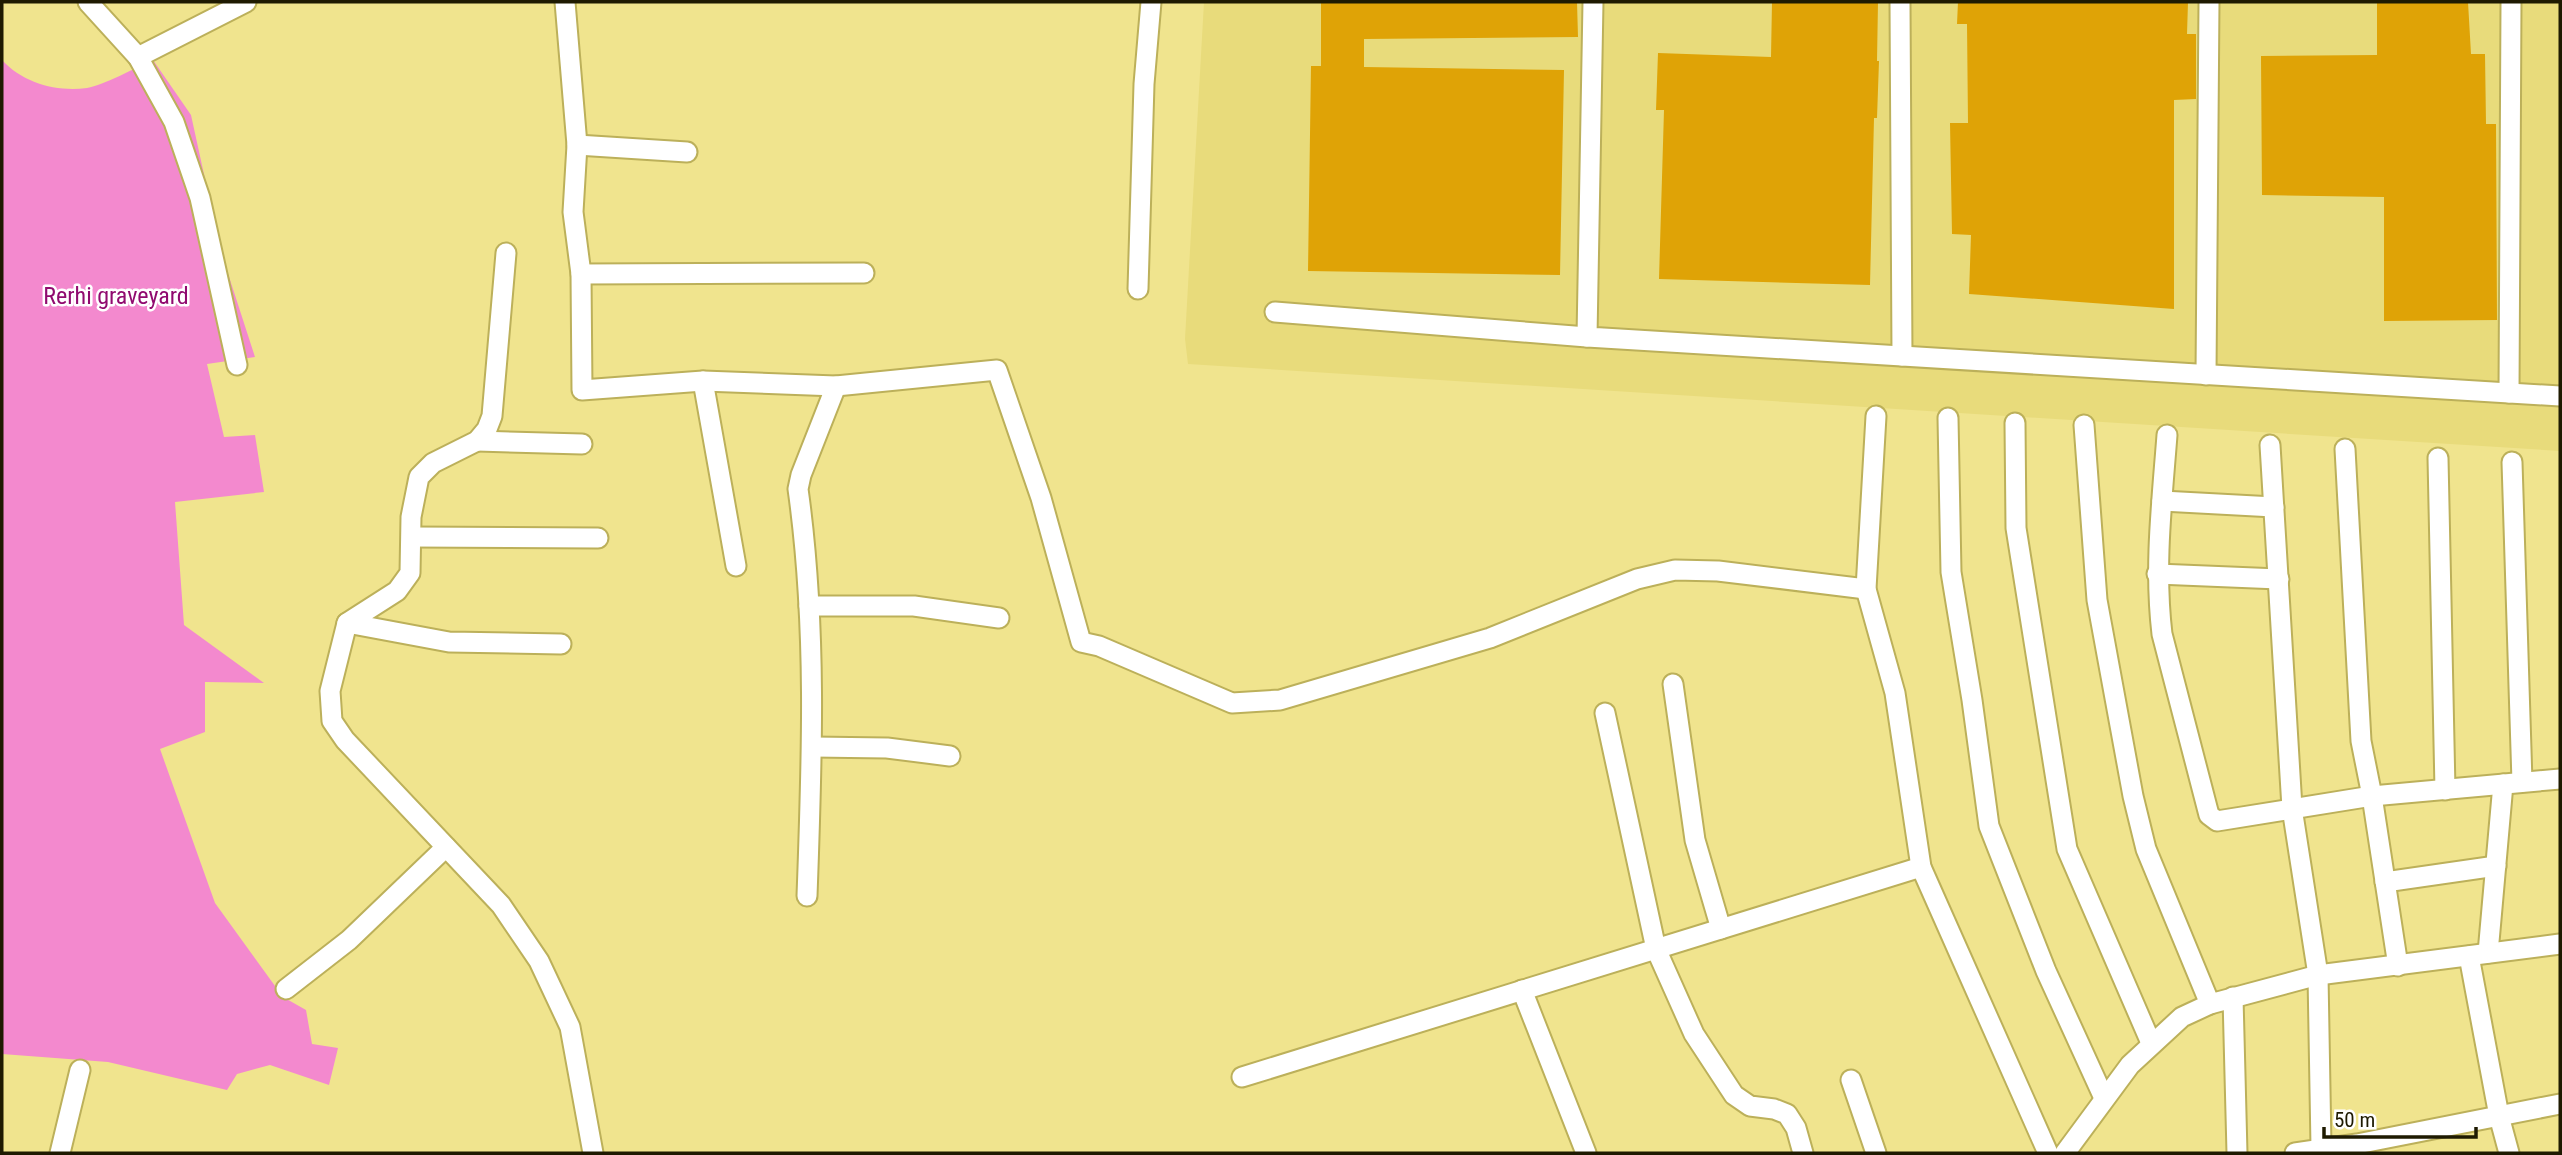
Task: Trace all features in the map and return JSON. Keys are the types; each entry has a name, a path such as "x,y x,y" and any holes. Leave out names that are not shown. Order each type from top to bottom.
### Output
{"street":[{"path":"88,2 138,57 174,122 200,198 237,365"},
{"path":"138,57 246,2"},
{"path":"565,2 576,145 573,212 582,274 582,390 703,381 836,386 997,370 1041,498 1081,642 1099,646 1232,702 1280,700 1490,638 1637,579 1675,570 1718,571 1866,589"},
{"path":"1138,289 1144,84 1151,2"},
{"path":"1587,337 1593,2"},
{"path":"1900,2 1902,356"},
{"path":"2206,375 2209,2"},
{"path":"2509,393 2511,2"},
{"path":"576,145 687,152"},
{"path":"506,253 492,416 487,429 477,441 433,463 419,477 411,517 410,573 397,591 347,623 330,691 332,721 345,740 501,905 539,961 570,1027 593,1153"},
{"path":"582,274 864,273"},
{"path":"1275,312 1587,337 2560,396"},
{"path":"703,381 736,566"},
{"path":"807,895 813,747 810,606 798,489 836,386"},
{"path":"1876,416 1866,589 1895,693 1921,867 2048,1153"},
{"path":"1948,418 1951,572 1989,826 2046,971 2104,1098"},
{"path":"2015,423 2016,528 2067,849 2151,1043"},
{"path":"2084,425 2097,600 2133,796 2147,849 2210,1004"},
{"path":"2167,435 2157,574 2162,634 2208,815 2217,821 2372,796 2560,779"},
{"path":"477,441 582,444"},
{"path":"2270,444 2291,808 2318,975 2323,1149"},
{"path":"2345,449 2361,741 2398,965"},
{"path":"2438,458 2445,790"},
{"path":"2509,1153 2498,1116 2478,955 2513,783 2512,462"},
{"path":"2162,501 2274,507"},
{"path":"412,537 598,538"},
{"path":"2157,574 2279,579"},
{"path":"810,606 914,606 999,618"},
{"path":"347,623 449,642 561,644"},
{"path":"1674,684 1695,840 1721,929"},
{"path":"1605,713 1656,949 1694,1034 1734,1095 1750,1106 1774,1109 1787,1114 1796,1128 1803,1153"},
{"path":"813,747 887,748 950,756"},
{"path":"286,989 349,940 446,846"},
{"path":"2385,882 2496,866"},
{"path":"1242,1077 1921,867"},
{"path":"2065,1153 2104,1098 2151,1043 2182,1017 2210,1004 2318,975 2560,944"},
{"path":"1522,990 1586,1153"},
{"path":"2234,997 2237,1153"},
{"path":"60,1153 80,1070"},
{"path":"1851,1080 1877,1153"},
{"path":"2295,1153 2323,1149 2359,1149 2560,1104"}],"shaded area":[{"path":"1204,2 2560,2 2560,451 1188,364 1185,339"}],"green space":[{"name":"Rerhi graveyard","path":"2,60 30,80 52,87 75,89 102,83 153,60 191,115 221,252 255,357 207,364 224,437 255,435 264,492 175,502 184,625 264,683 205,682 205,732 160,749 215,903 283,997 306,1010 312,1044 338,1048 329,1085 270,1065 237,1074 227,1090 108,1062 2,1054"}],"building":[{"path":"1321,2 1577,2 1578,37 1364,39 1364,67 1564,70 1560,275 1308,271 1311,66 1321,66"},
{"path":"1772,2 1878,2 1879,61 1877,118 1874,118 1870,285 1659,279 1664,110 1656,110 1658,53 1771,57"},
{"path":"1958,2 2188,2 2187,34 2196,34 2196,99 2174,100 2174,309 1969,294 1971,235 1952,234 1950,123 1968,123 1967,24 1957,24"},
{"path":"2377,2 2468,2 2471,54 2485,54 2486,124 2496,124 2497,320 2384,321 2384,197 2262,195 2261,56 2377,55"}]}
